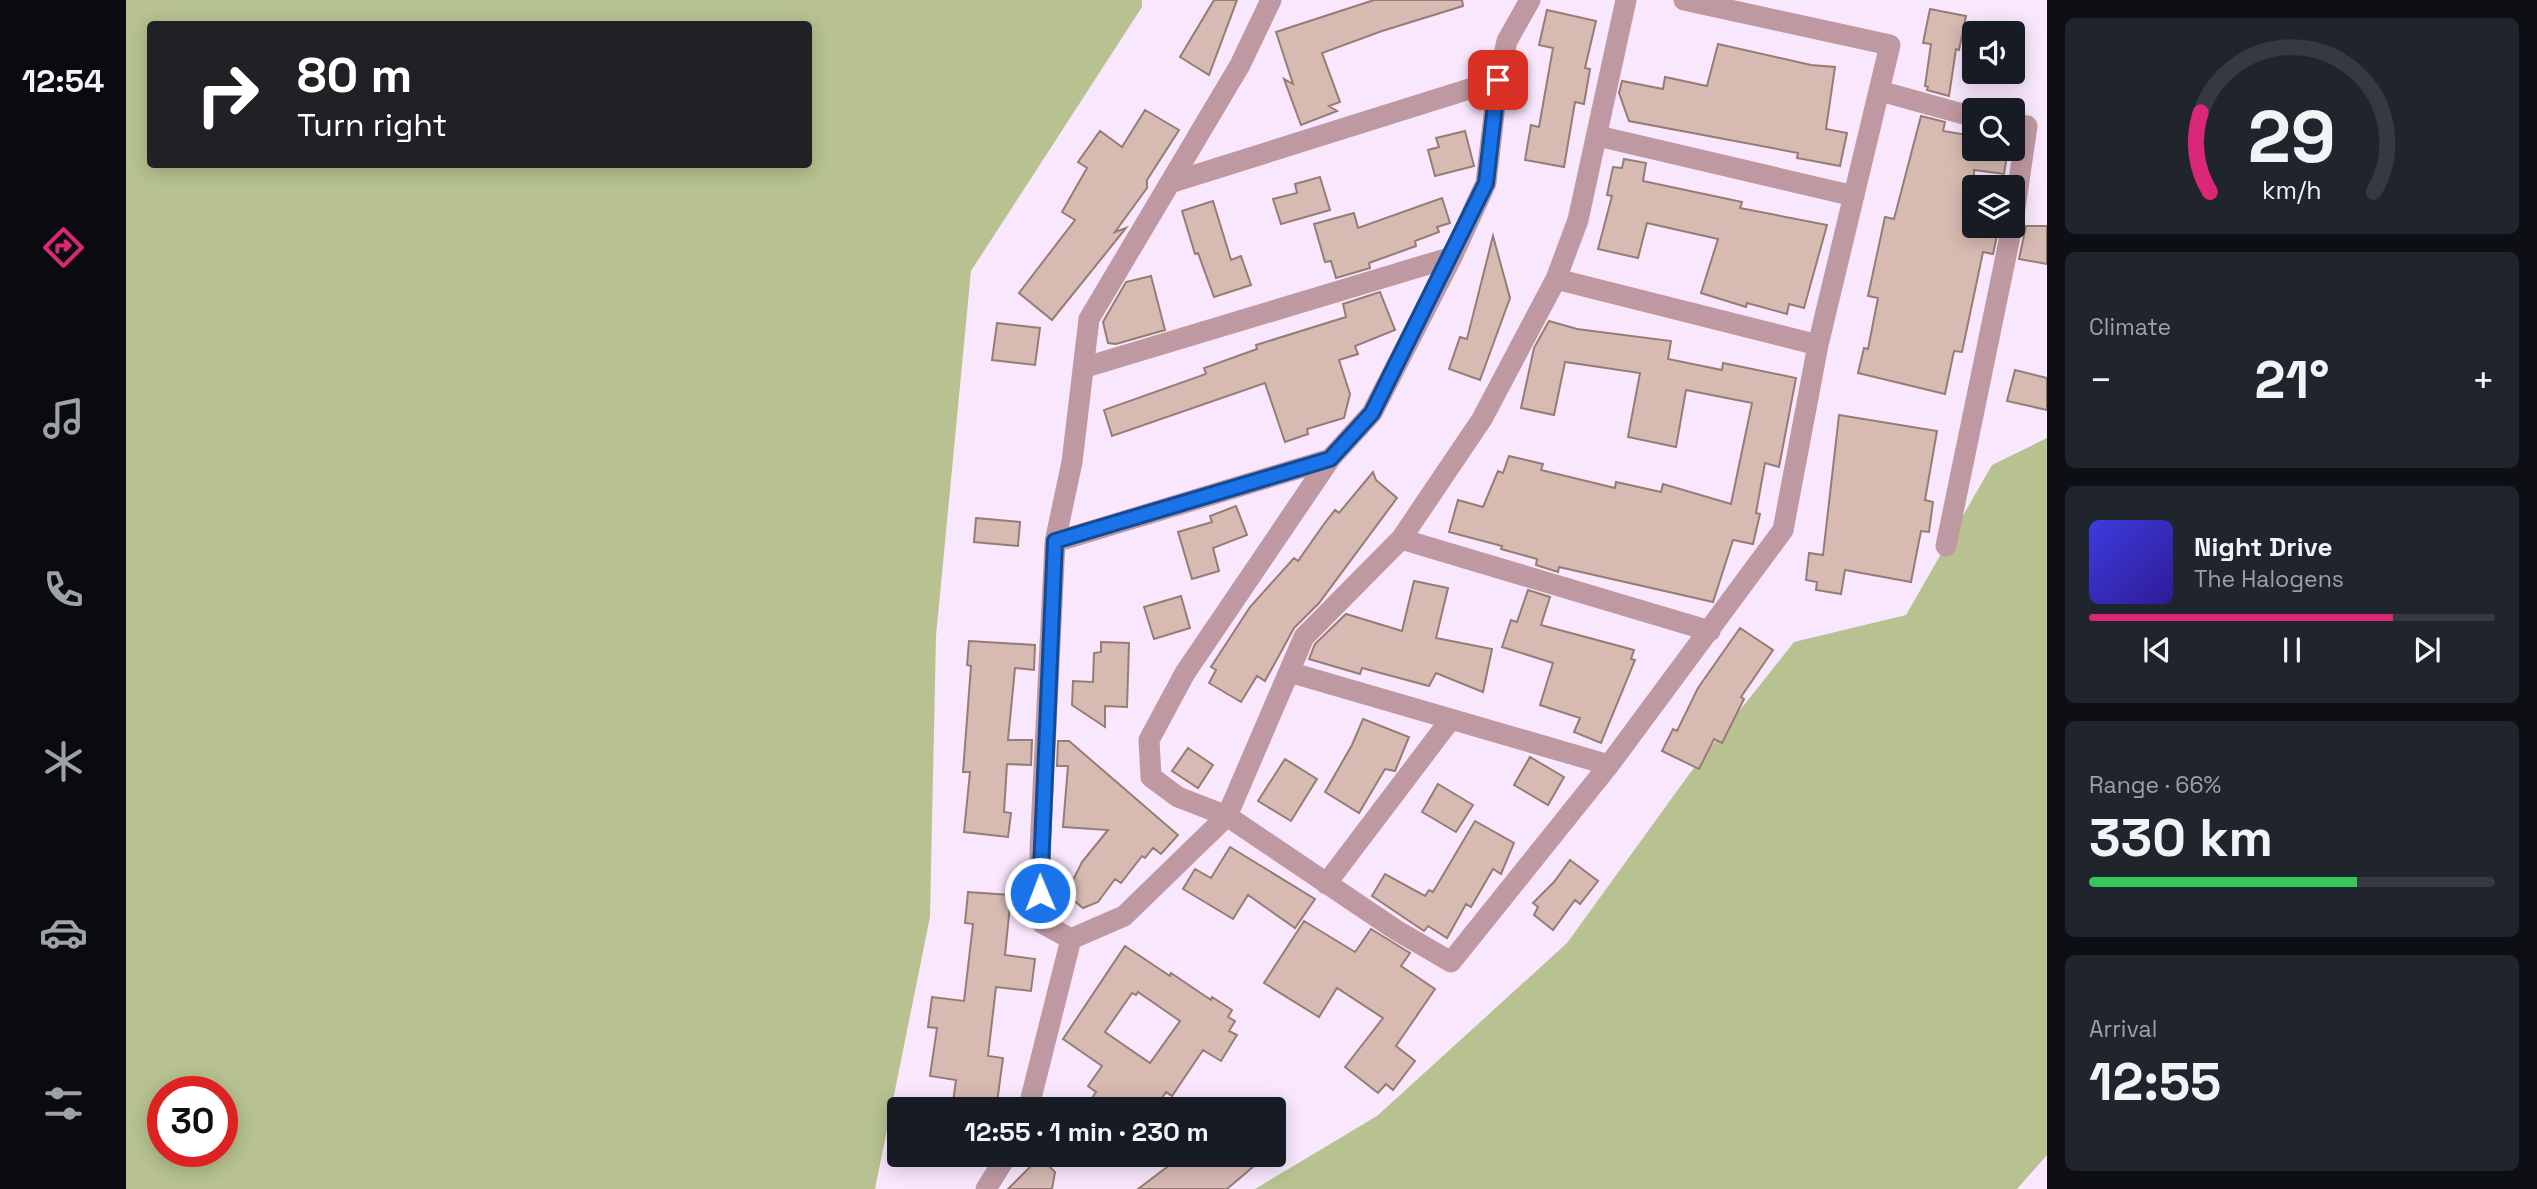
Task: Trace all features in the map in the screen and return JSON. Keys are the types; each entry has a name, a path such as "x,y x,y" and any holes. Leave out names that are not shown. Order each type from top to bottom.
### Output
{"street":[{"path":"1071,939 1042,923 1040,850 1055,541 1072,462 1086,367 1089,320 1240,65 1271,0"},
{"path":"1530,0 1507,41 1498,80 1486,183 1452,257 1372,413 1330,459 1185,673 1149,740 1151,777 1178,797 1227,816 1326,884 1451,962 1609,765 1783,530 1818,345 1890,45 1684,0"},
{"path":"1071,939 1124,916 1227,816 1304,637 1401,539 1482,419 1556,279 1578,220 1626,0"},
{"path":"1172,182 1498,80"},
{"path":"1880,91 1962,114"},
{"path":"1598,136 1854,196"},
{"path":"1946,546 2013,222 2022,161"},
{"path":"1086,367 1452,257"},
{"path":"1556,279 1818,345"},
{"path":"1055,541 1330,459"},
{"path":"1401,539 1710,631"},
{"path":"1289,672 1609,765"},
{"path":"1326,884 1451,719"},
{"path":"1031,1097 1071,939"},
{"path":"986,1189 1000,1167"}],"green space":[{"path":"126,0 1142,0 1142,7 971,271 936,636 930,917 894,1097 887,1097 887,1130 875,1189 126,1189"},
{"path":"2047,438 2047,1155 2017,1189 1255,1189 1377,1116 1567,943 1690,773 1794,642 1906,615 1992,465"}],"building":[{"path":"1214,0 1237,0 1209,75 1180,57"},
{"path":"1374,0 1462,0 1463,6 1322,53 1340,102 1329,106 1337,111 1301,125 1284,79 1293,84 1276,32"},
{"path":"1930,9 1966,16 1965,21 1962,21 1959,50 1956,49 1949,96 1927,90 1928,87 1925,86 1931,44 1923,43"},
{"path":"1547,10 1596,21 1585,68 1590,69 1584,104 1575,102 1564,167 1525,160 1531,125 1539,127 1553,48 1539,45"},
{"path":"1718,44 1811,65 1835,67 1826,129 1847,133 1840,166 1797,158 1798,153 1629,121 1619,93 1622,81 1663,89 1665,77 1707,86"},
{"path":"1145,110 1179,130 1147,180 1147,188 1115,232 1126,228 1052,320 1019,293 1075,220 1062,212 1087,168 1078,162 1100,131 1122,147"},
{"path":"1921,116 1945,122 1943,131 1962,134 1962,161 2006,161 2004,174 1974,170 1974,175 1962,175 1962,238 1996,238 1993,254 1983,252 1962,352 1954,351 1945,394 1858,373 1864,348 1868,349 1878,298 1868,296 1885,217 1894,219"},
{"path":"1465,131 1474,166 1435,176 1428,150 1439,147 1436,138"},
{"path":"1624,159 1646,163 1643,181 1742,202 1740,208 1827,225 1804,308 1789,304 1787,314 1747,303 1746,307 1701,293 1718,239 1647,223 1638,258 1598,249 1612,196 1607,195 1613,167 1622,168"},
{"path":"1320,177 1330,210 1281,224 1273,199 1297,193 1295,184"},
{"path":"1442,198 1450,223 1437,227 1439,232 1415,241 1416,246 1369,263 1370,268 1336,278 1331,261 1325,262 1314,224 1354,213 1358,228"},
{"path":"1213,201 1231,260 1241,256 1251,285 1214,297 1198,253 1195,254 1182,211"},
{"path":"2026,226 2047,226 2047,264 2019,259"},
{"path":"1493,236 1510,298 1480,380 1449,369 1460,337 1467,339"},
{"path":"1151,276 1165,330 1116,344 1108,343 1103,322 1126,282"},
{"path":"1380,292 1395,330 1355,346 1358,354 1339,360 1350,394 1344,418 1307,429 1308,434 1285,442 1265,383 1112,436 1104,410 1206,374 1204,368 1257,349 1256,345 1346,317 1343,304"},
{"path":"1549,321 1577,329 1671,341 1668,359 1722,370 1723,363 1796,378 1779,467 1765,463 1756,513 1760,514 1753,544 1733,540 1713,602 1559,567 1558,572 1536,565 1537,559 1501,549 1502,546 1449,532 1458,500 1483,507 1498,471 1503,473 1509,456 1543,464 1541,470 1615,488 1616,482 1661,492 1663,484 1731,504 1752,403 1686,390 1676,447 1628,437 1640,373 1565,362 1554,415 1521,408 1534,348"},
{"path":"997,323 1040,328 1035,365 992,360"},
{"path":"2015,370 2047,378 2047,410 2007,401"},
{"path":"1839,415 1937,431 1925,500 1933,502 1929,532 1921,531 1911,582 1845,570 1841,594 1816,590 1817,582 1806,580 1809,553 1823,555"},
{"path":"1373,472 1376,480 1397,498 1319,603 1294,628 1265,681 1257,676 1241,702 1209,683 1216,670 1211,667 1250,607 1294,558 1298,561 1335,510 1339,513"},
{"path":"1236,506 1247,535 1213,548 1219,571 1192,579 1178,532 1212,522 1210,516"},
{"path":"976,518 1020,522 1018,546 974,542"},
{"path":"1414,581 1448,588 1436,638 1492,649 1483,692 1436,673 1429,686 1362,668 1360,674 1309,659 1315,644 1346,614 1402,631"},
{"path":"1528,590 1550,597 1541,625 1634,650 1631,659 1635,660 1601,743 1574,732 1580,718 1540,705 1553,663 1502,647 1511,620 1517,622"},
{"path":"1181,596 1190,628 1154,639 1144,607"},
{"path":"1740,628 1773,650 1741,697 1744,699 1722,743 1714,739 1699,769 1662,751 1673,729 1677,731 1698,688"},
{"path":"969,641 1035,645 1034,670 1015,668 1008,740 1032,740 1031,765 1007,764 1004,812 1011,813 1008,837 964,832 970,772 963,772 971,666 967,665"},
{"path":"1101,642 1129,643 1127,707 1105,706 1105,727 1072,705 1073,681 1093,682 1094,653 1101,652"},
{"path":"1363,719 1409,737 1395,771 1385,769 1359,813 1325,792 1352,745"},
{"path":"1058,741 1069,741 1178,835 1161,854 1153,848 1145,858 1142,856 1121,883 1115,879 1098,902 1083,908 1066,894 1082,862 1108,830 1063,827 1068,766 1057,766"},
{"path":"1188,748 1213,765 1198,788 1172,771"},
{"path":"1530,757 1564,777 1548,805 1514,785"},
{"path":"1285,759 1317,779 1291,821 1258,801"},
{"path":"1438,784 1473,805 1456,832 1422,812"},
{"path":"1475,821 1514,843 1501,874 1493,869 1471,907 1466,904 1447,938 1428,926 1424,931 1372,896 1385,874 1425,896 1429,890 1433,892"},
{"path":"1230,847 1315,899 1295,928 1248,895 1233,919 1183,889 1195,869 1211,878"},
{"path":"1570,860 1598,881 1580,904 1575,900 1553,930 1534,915 1538,907 1533,903 1554,882"},
{"path":"968,892 1011,895 1005,955 1035,959 1031,991 996,987 988,1056 1003,1058 998,1097 954,1097 956,1080 930,1076 937,1028 928,1027 932,997 964,1001 973,924 965,923"},
{"path":"1304,921 1355,952 1371,929 1410,953 1401,966 1435,989 1396,1046 1415,1061 1393,1090 1386,1084 1378,1093 1345,1067 1383,1018 1337,988 1319,1017 1264,983"},
{"path":"1125,946 1170,976 1171,973 1211,1000 1212,997 1232,1010 1228,1017 1235,1021 1229,1031 1237,1035 1221,1061 1203,1050 1172,1096 1166,1092 1163,1097 1093,1097 1096,1092 1088,1086 1102,1066 1063,1039","holes":["1138,992 1180,1021 1150,1063 1105,1032 1132,993 1136,995"]},
{"path":"1030,1167 1050,1167 1055,1172 1052,1189 1008,1189"},
{"path":"1167,1167 1253,1167 1227,1189 1138,1189"}],"route":[{"path":"1040,893 1055,541 1330,459 1372,413 1452,257 1486,183 1498,80"}]}
